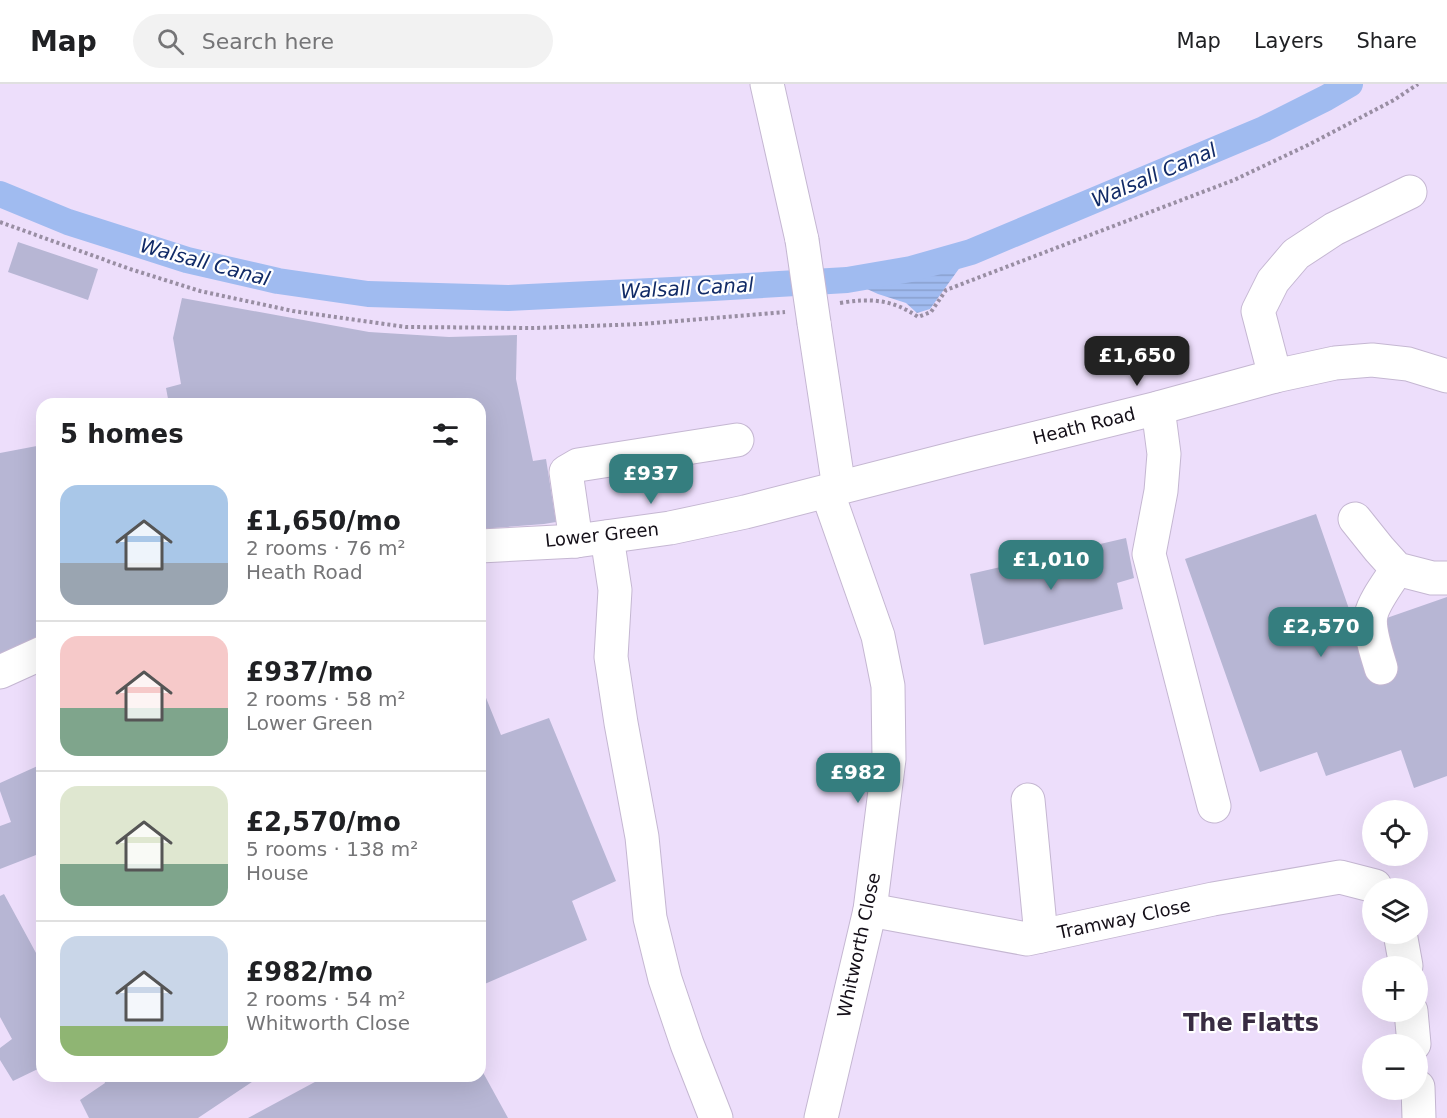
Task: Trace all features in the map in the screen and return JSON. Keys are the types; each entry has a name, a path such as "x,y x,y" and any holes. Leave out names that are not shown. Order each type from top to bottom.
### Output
{"street":[{"name":"Whitworth Close","path":"767,84 802,240 814,313 833,490 878,636 888,686 889,759 870,910 821,1118"},
{"path":"1275,376 1258,311 1273,281 1296,254 1334,229 1410,192"},
{"name":"Heath Road","path":"833,490 1275,376 1335,363 1372,360 1407,364 1447,376"},
{"path":"1158,408 1164,454 1161,492 1149,554 1214,806"},
{"path":"716,1118 665,979 650,918 642,837 611,657 615,590 591,539 566,472 578,465 737,440"},
{"name":"Lower Green","path":"486,546 591,539 670,528 833,490"},
{"path":"1355,519 1397,569 1432,578 1447,578"},
{"path":"1381,668 1370,616 1397,569"},
{"path":"0,672 36,656"},
{"path":"1028,800 1041,936"},
{"name":"Tramway Close","path":"870,910 1027,939 1214,899 1340,877 1362,883"},
{"path":"1418,1100 1419,1118"}],"path":[{"path":"0,222 130,269 200,291 293,311 406,327 558,327 642,324 814,313 879,300 897,305 918,317 931,312 946,290 1233,180 1310,144 1394,100 1418,84"}],"water":[{"path":"971,252 930,309 917,313 906,303 847,280 911,269"}],"building":[{"path":"18,242 98,269 88,300 8,272"},
{"path":"182,298 369,332 449,337 517,335 516,379 533,461 546,459 556,522 486,529 486,398 168,398 166,388 181,384 173,338"},
{"path":"36,446 36,639 0,654 0,453"},
{"path":"1316,514 1373,678 1398,670 1381,620 1447,597 1447,776 1414,788 1401,750 1326,776 1317,752 1260,772 1185,559"},
{"path":"1126,538 1134,578 1117,583 1123,609 984,645 970,574"},
{"path":"486,698 501,735 549,718 616,881 572,901 587,940 486,983"},
{"path":"36,767 36,855 0,869 0,826 11,822 0,791 0,783"},
{"path":"4,894 36,953 36,1070 13,1081 0,1060 0,1048 12,1039 0,1017 0,896"},
{"path":"486,1078 508,1118 248,1118 315,1082 486,1082"},
{"path":"252,1082 198,1118 89,1118 80,1100 105,1083"}],"waterway":[{"name":"Walsall Canal","path":"0,194 68,222 187,260 278,281 368,294 508,298 847,280 911,269 971,252 1264,129 1350,84"}],"district":[{"name":"The Flatts","path":"1251,1023"}]}
